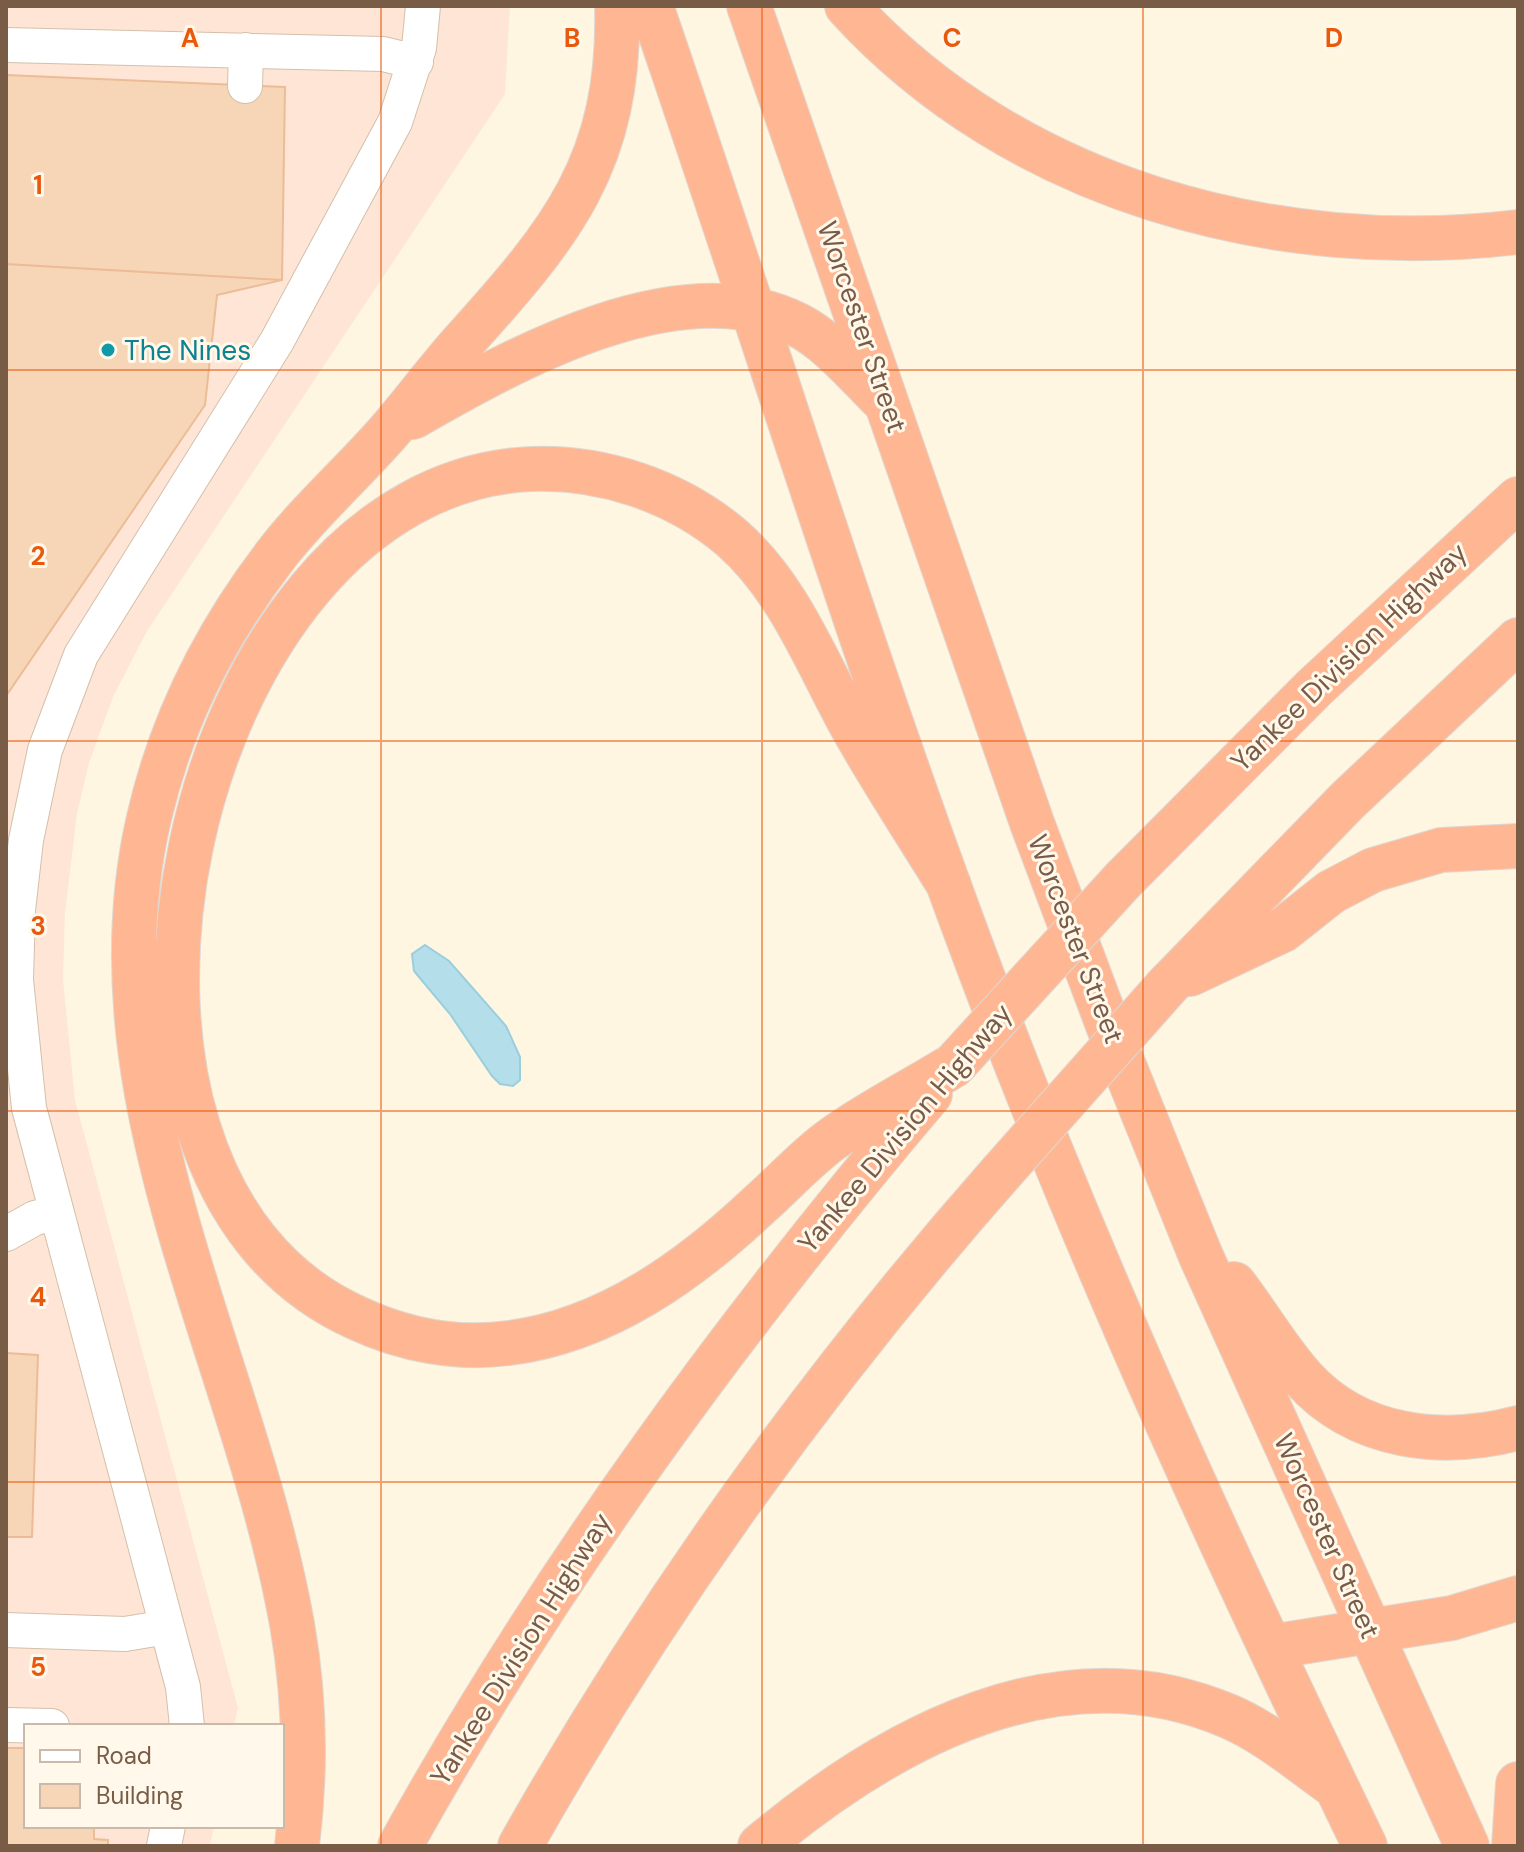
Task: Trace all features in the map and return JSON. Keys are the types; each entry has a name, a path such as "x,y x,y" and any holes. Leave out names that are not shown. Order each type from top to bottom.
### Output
{"highway":[{"path":"297,1846 303,1736 293,1627 276,1552 151,1122 135,1033 132,942 148,820 173,738 197,681 226,627 278,552 390,430 538,257 583,187 607,119 616,56 617,6"},
{"path":"651,6 949,885 1038,1120 1110,1293 1270,1647 1365,1846"},
{"name":"Worcester Street","path":"749,6 1053,882 1189,1228 1467,1846"},
{"path":"847,6 927,82 966,109 1045,154 1137,194 1217,217 1327,235 1421,240 1518,232"},
{"path":"390,430 503,368 594,330 691,307 753,310 774,315 808,331 890,406"},
{"path":"949,885 853,729 789,608 760,567 733,539 686,507 625,481 574,470 519,470 453,483 388,516 346,550 293,613 246,687 204,788 182,892 178,975 184,1058 201,1138 226,1200 249,1234 279,1269 335,1308 397,1334 448,1344 509,1343 552,1335 635,1299 725,1236 830,1141 954,1065"},
{"name":"Yankee Division Highway","path":"400,1846 514,1653 648,1454 765,1298 954,1065 1123,880 1303,699 1518,499"},
{"path":"520,1846 632,1662 732,1516 874,1327 1000,1174 1167,986 1348,800 1518,640"},
{"path":"1167,986 1283,930 1331,892 1383,866 1441,850 1518,846"},
{"path":"1189,1228 1302,1377 1337,1408 1367,1423 1412,1436 1455,1438 1518,1428"},
{"path":"1270,1647 1452,1618 1518,1598"},
{"path":"760,1846 858,1775 935,1732 1019,1701 1078,1690 1140,1692 1229,1716 1337,1787"},
{"path":"1514,1846 1518,1784"}],"lane":[{"path":"187,1724 183,1687 29,1108 16,980 22,874 33,796 45,750 61,702 87,642 277,341 395,122 416,62 423,6"},
{"path":"6,45 383,54 416,62"},
{"path":"245,86 246,50"},
{"path":"6,1234 24,1223 55,1213"},
{"path":"6,1630 137,1634 167,1627"}],"shaded area":[{"path":"6,6 510,6 505,94 147,631 113,697 89,763 77,814 65,913 63,979 75,1100 238,1708 234,1724 24,1724 24,1828 214,1828 210,1846 6,1846"}],"water":[{"path":"425,945 449,961 506,1026 520,1057 520,1080 513,1086 500,1084 492,1076 450,1014 414,971 412,954"}],"building":[{"name":"The Nines","path":"6,75 285,87 282,280 217,295 205,405 6,696"},
{"path":"6,75 285,87 282,280 6,264"},
{"path":"6,1353 38,1355 32,1537 6,1537"},
{"path":"6,1748 24,1748 24,1828 94,1828 94,1839 108,1840 108,1846 6,1846"}],"place":[{"name":"The Nines","path":"108,350"}]}
